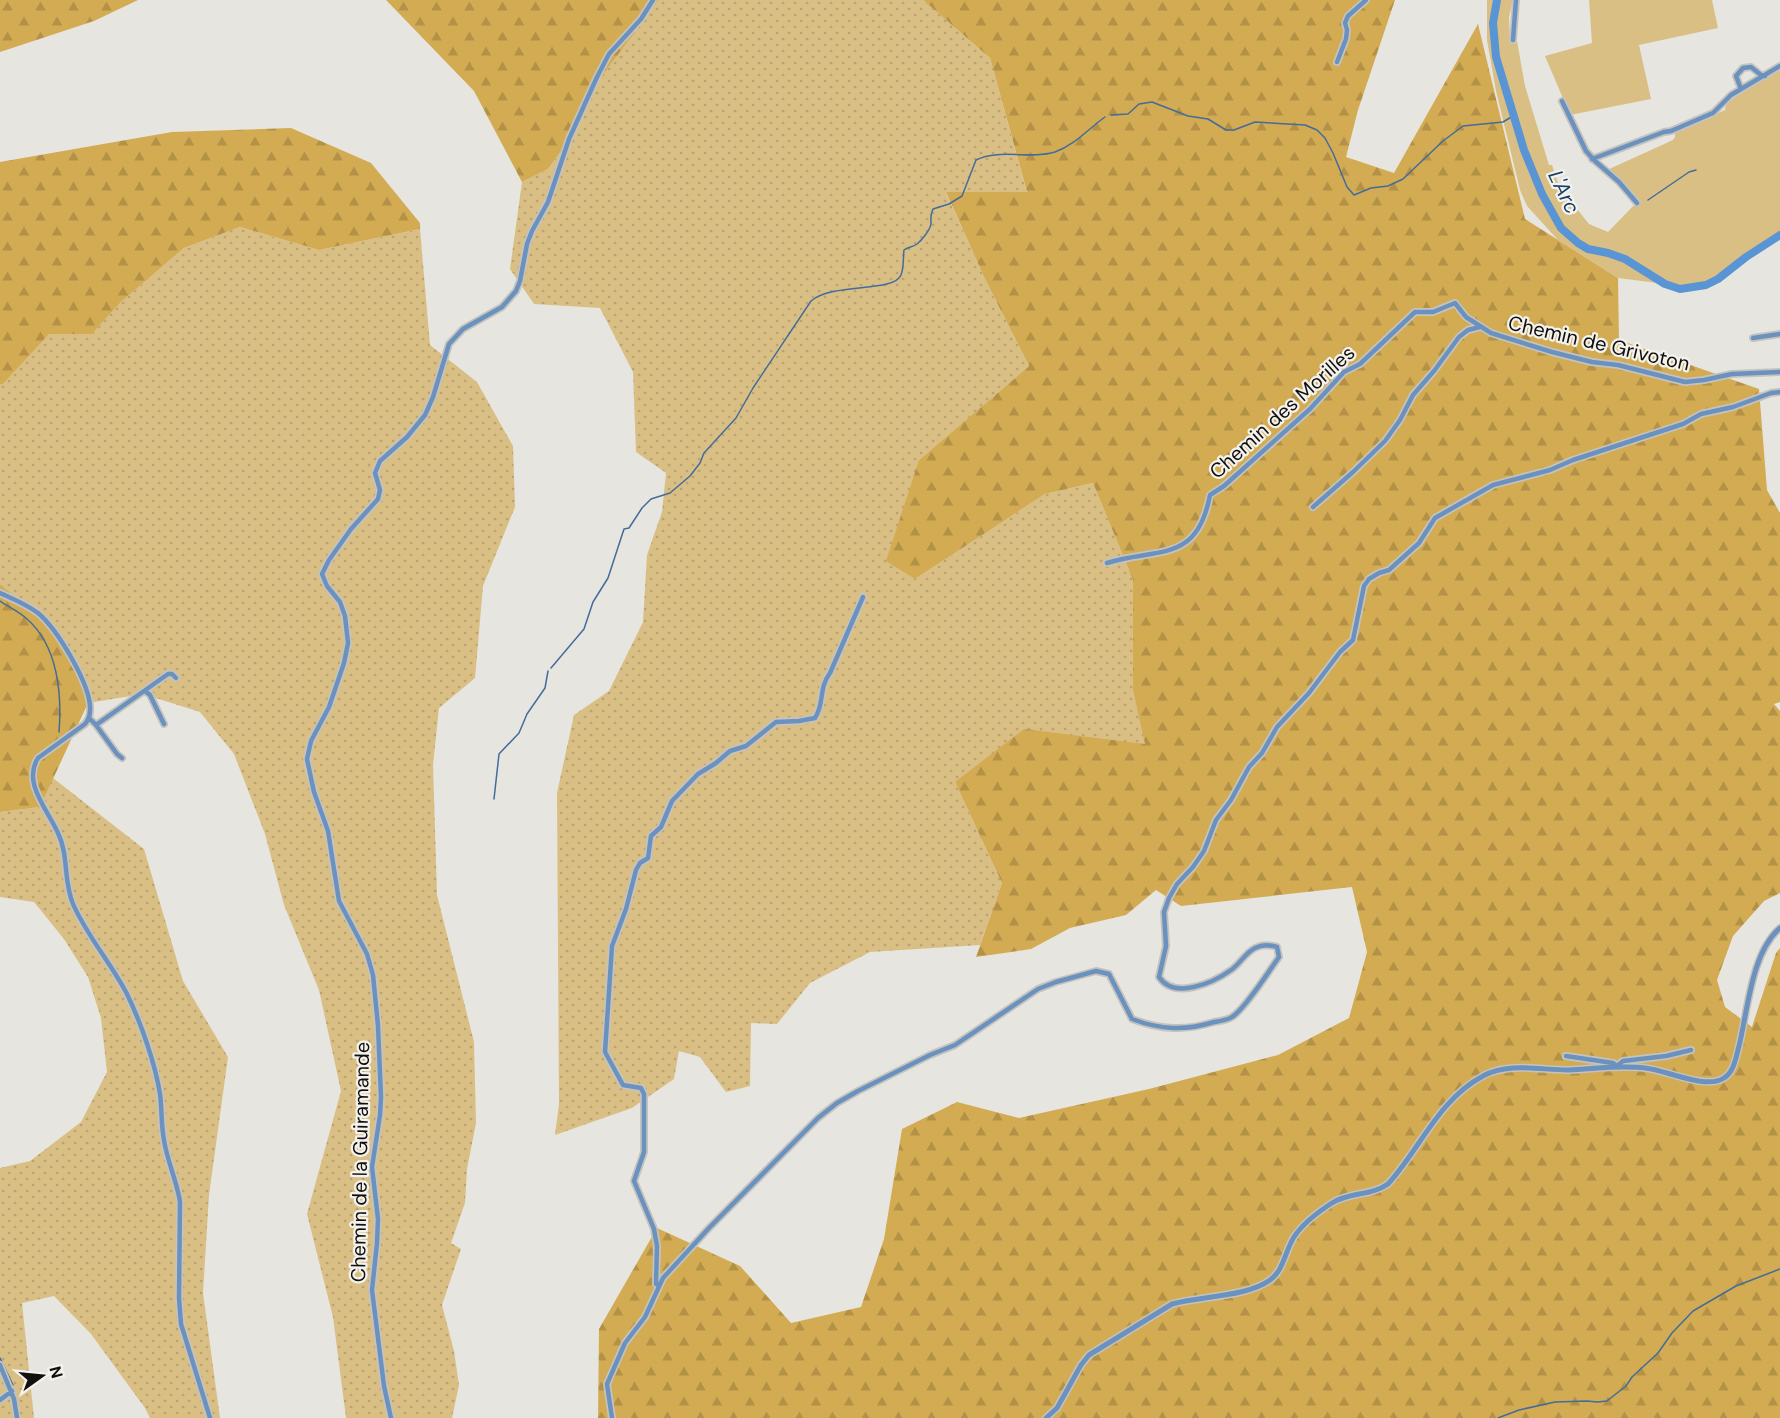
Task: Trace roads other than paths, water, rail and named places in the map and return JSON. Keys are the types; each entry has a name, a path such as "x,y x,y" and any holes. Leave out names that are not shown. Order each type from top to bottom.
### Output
{"street":[{"name":"Chemin de la Guiramande","path":"391,1418 384,1386 372,1290 378,1220 372,1167 381,1097 373,975 367,954 339,901 328,831 314,792 307,759 311,741 329,707 348,643 345,616 340,602 327,586 322,574 328,560 351,529 378,499 380,490 375,473 380,461 407,437 425,415 433,397 448,345 463,329 502,307 516,291 520,282 526,244 548,202 569,139 597,77 609,54 634,27 653,0"},
{"path":"1337,62 1346,39 1345,23 1348,16 1366,0"},
{"path":"1513,40 1516,0"},
{"path":"1592,159 1709,115 1741,89 1780,66"},
{"path":"1741,89 1736,76 1740,69 1751,67 1765,76"},
{"path":"1562,101 1582,145 1592,159 1619,182 1637,203"},
{"name":"Chemin des Morilles","path":"1107,563 1169,552 1184,543 1192,536 1205,517 1210,495 1310,409 1344,372 1360,364 1415,312 1433,312 1452,303 1457,305"},
{"name":"Chemin de Grivoton","path":"1457,305 1466,317 1491,333 1551,352 1592,362 1618,365 1685,382 1732,374 1780,372"},
{"path":"1313,507 1385,441 1400,420 1413,395 1459,337 1468,330 1480,327"},
{"path":"1753,338 1780,334"},
{"path":"612,1418 608,1384 625,1343 645,1317 663,1278 818,1118 837,1103 930,1055 955,1045 1038,989 1096,971 1109,974 1132,1019 1146,1024 1178,1030 1203,1026 1233,1017 1250,998 1279,957 1280,952 1277,947 1268,944 1257,946 1228,972 1200,985 1185,989 1172,988 1163,983 1159,977 1166,946 1164,912 1177,884 1204,851 1216,820 1231,800 1249,767 1262,753 1277,727 1309,693 1340,652 1353,640 1364,586 1369,579 1389,570 1419,543 1435,518 1493,485 1550,470 1573,460 1683,424 1701,414 1733,407 1780,392"},
{"path":"0,593 38,613 59,636 88,694 89,718 85,724 38,758 34,763 32,776 36,790 63,844 66,859 66,883 70,897 92,939 128,998 156,1076 164,1142 180,1202 179,1298 182,1324 210,1418"},
{"path":"659,1286 656,1284 657,1246 654,1229 634,1181 644,1152 644,1094 641,1089 623,1085 605,1052 614,939 626,909 636,870 640,863 648,858 651,836 662,827 672,801 698,774 730,751 753,742 776,722 815,718 820,709 823,682 834,665 863,597"},
{"path":"96,725 168,674 176,678"},
{"path":"145,691 150,695 164,724"},
{"path":"89,718 122,758"},
{"path":"1046,1418 1060,1403 1081,1365 1099,1348 1172,1304 1249,1290 1268,1281 1280,1269 1294,1237 1307,1222 1340,1199 1380,1190 1388,1184 1446,1106 1464,1089 1483,1076 1504,1069 1568,1070 1617,1066 1647,1068 1707,1083 1723,1079 1729,1074 1736,1058 1760,958 1769,939 1780,928"},
{"path":"1617,1066 1623,1061 1666,1056 1691,1050"},
{"path":"1566,1056 1613,1063 1617,1066"},
{"path":"0,1365 12,1391 17,1418"},
{"path":"0,1400 12,1391"}],"waterway":[{"name":"L'Arc","path":"1497,0 1493,23 1496,57 1524,150 1542,194 1561,228 1578,243 1588,249 1625,259 1665,284 1680,289 1706,285 1718,279 1780,235"},
{"path":"1111,115 1128,114 1139,104 1152,102 1188,116 1208,119 1226,130 1234,130 1255,122 1305,125 1317,130 1325,138 1347,187 1354,195 1371,188 1388,186 1403,179 1443,141 1463,126 1503,122 1513,116"},
{"path":"551,668 584,629 593,602 608,578 624,529 629,528 651,499 670,493 690,476 704,453 736,418 753,388 811,301 833,291 896,281 902,272 904,250 917,244 926,235 931,224 933,209 949,204 962,196 976,160 995,155 1035,155 1055,152 1075,141 1105,117"},
{"path":"1648,200 1689,172 1696,170"},
{"path":"0,601 27,619 46,643 56,671 60,702 59,732"},
{"path":"494,799 499,754 519,733 527,714 545,688 548,671"},
{"path":"1498,1418 1519,1410 1555,1402 1607,1401 1626,1386 1632,1377 1658,1353 1672,1333 1693,1311 1736,1286 1780,1269"},
{"path":"0,1358 13,1385"}]}
